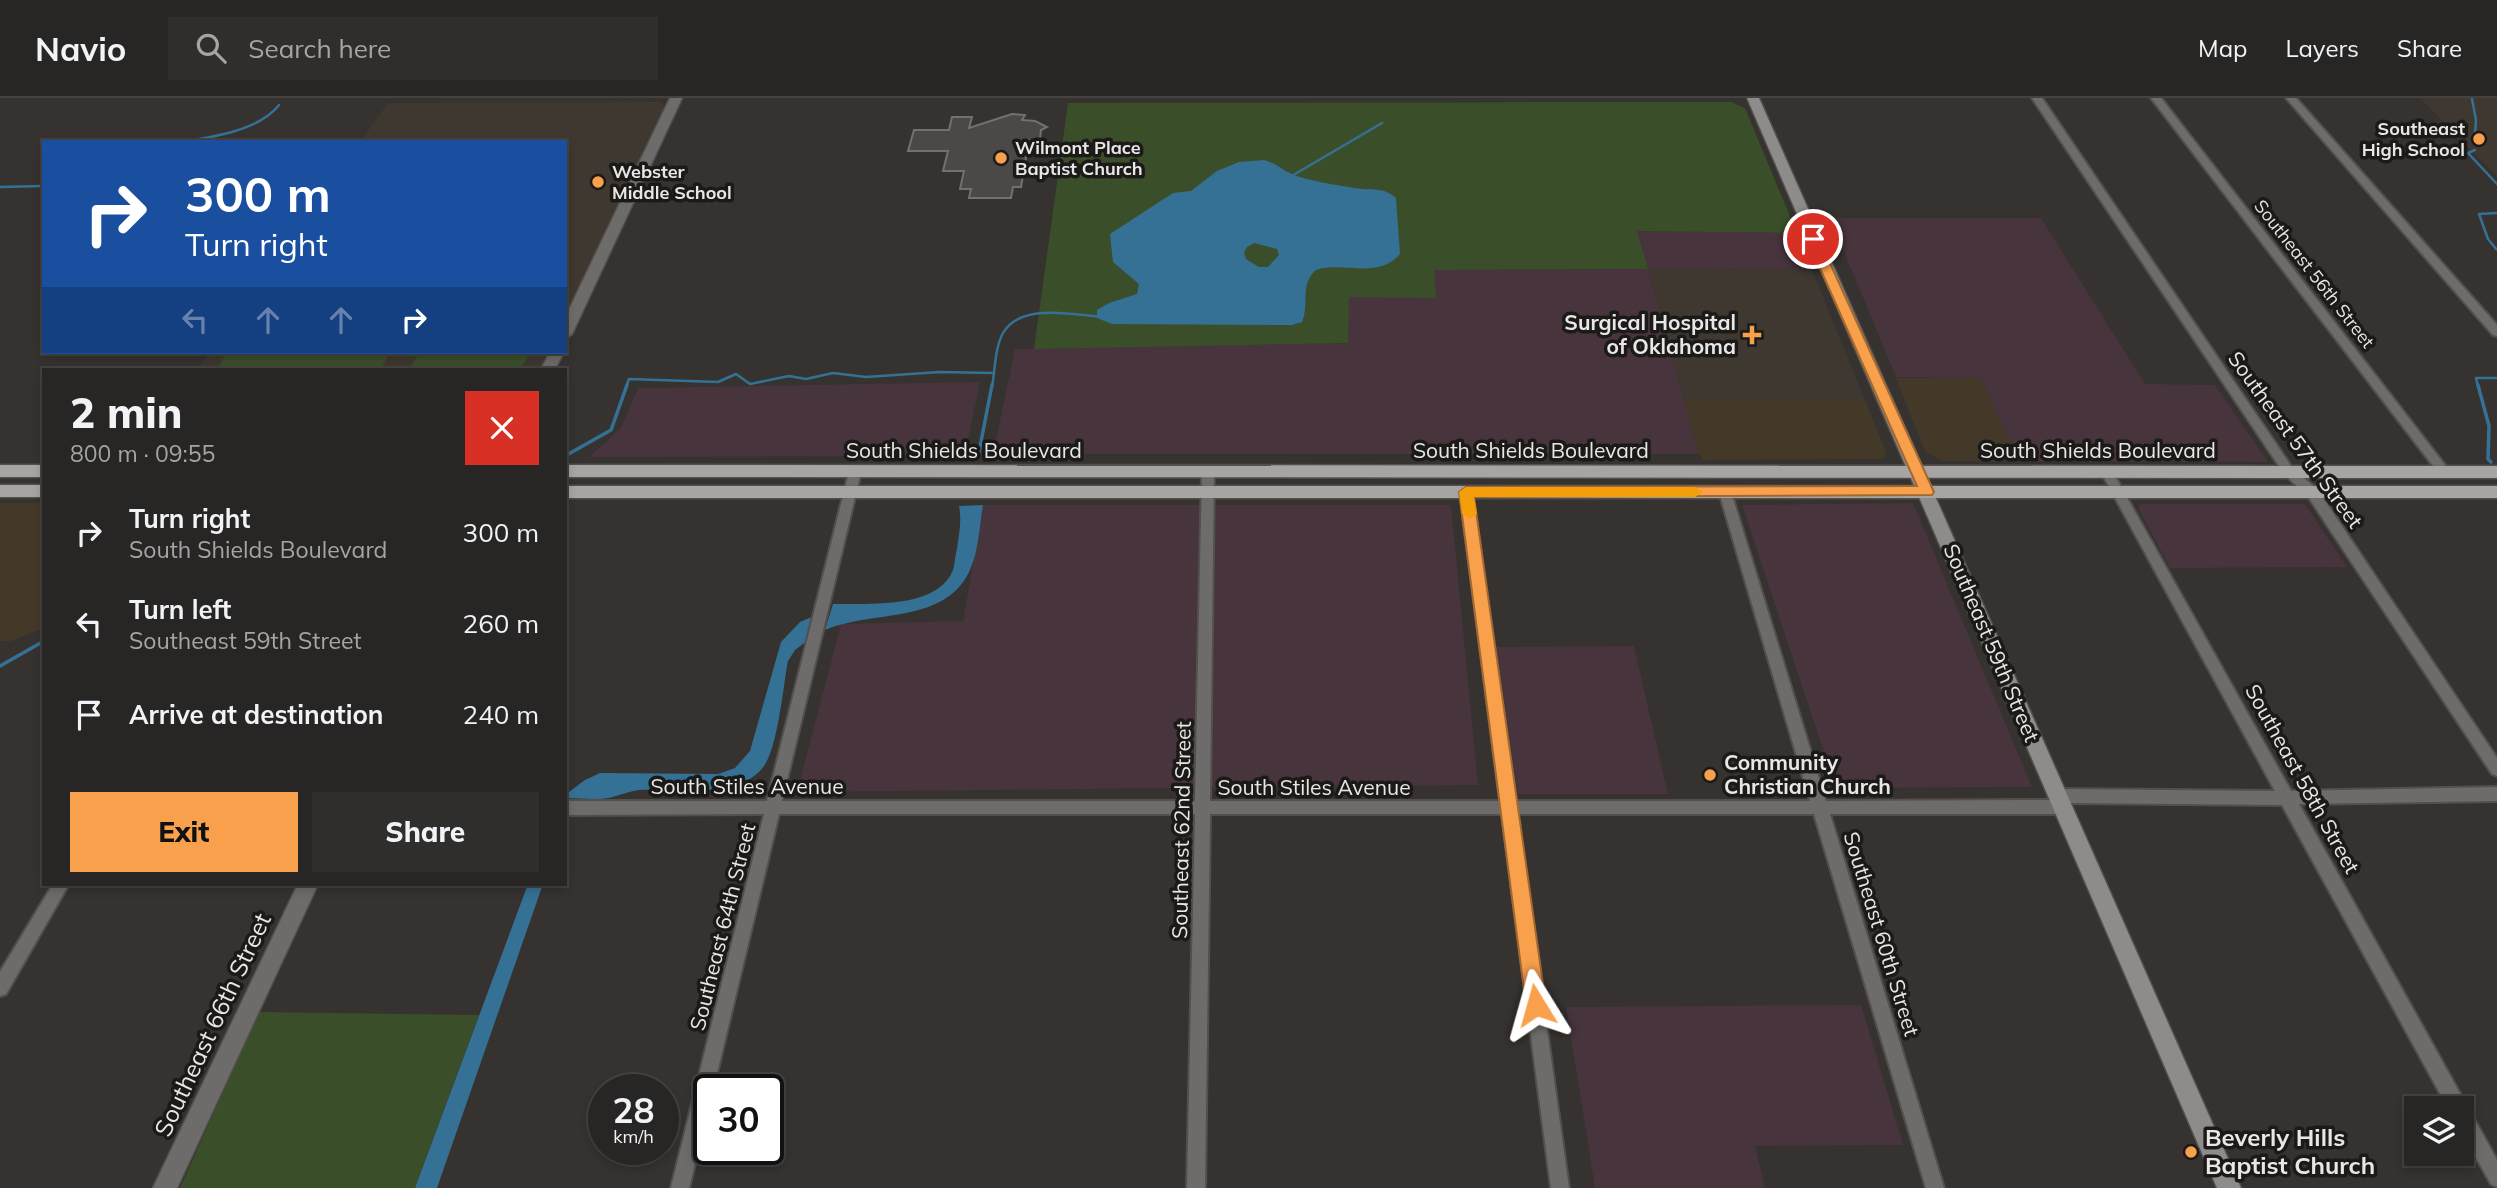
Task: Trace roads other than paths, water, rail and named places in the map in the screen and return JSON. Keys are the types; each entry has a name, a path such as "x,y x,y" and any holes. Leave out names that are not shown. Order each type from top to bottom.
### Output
{"main road":[{"name":"Southeast 59th Street","path":"1753,98 2229,1188"},
{"path":"0,471 42,471"},
{"name":"South Shields Boulevard","path":"567,471 2497,472"},
{"path":"1560,472 1564,492"},
{"path":"0,491 42,491"},
{"name":"South Shields Boulevard","path":"567,492 2497,492"}],"street":[{"path":"567,330 676,98"},
{"name":"Southeast 57th Street","path":"2037,98 2289,472 2312,492 2497,770"},
{"name":"Southeast 56th Street","path":"2156,98 2444,472"},
{"path":"2291,98 2497,332"},
{"name":"Southeast 64th Street","path":"680,1188 855,472"},
{"name":"Southeast 62nd Street","path":"1196,1188 1208,472"},
{"name":"Southeast 58th Street","path":"2108,472 2451,1096"},
{"path":"1466,492 1560,1188"},
{"name":"Southeast 60th Street","path":"1725,492 1936,1188"},
{"name":"South Stiles Avenue","path":"567,808 1820,806 2497,794"},
{"path":"0,988 60,886"},
{"name":"Southeast 66th Street","path":"165,1188 307,886"},
{"path":"2474,1137 2497,1178"}],"water":[{"path":"1264,160 1308,179 1381,190 1391,194 1396,198 1400,254 1382,266 1316,270 1306,288 1302,322 1292,325 1112,324 1097,318 1097,310 1137,294 1139,284 1113,262 1110,234 1173,193 1191,191 1217,171 1239,162","holes":["1254,243 1277,249 1279,255 1268,267 1259,267 1246,259 1244,253 1247,247"]},
{"path":"983,505 974,559 964,581 950,596 932,606 912,612 846,623 825,630 833,604 900,602 932,592 945,583 954,565 960,527 959,506"},
{"path":"814,616 808,640 795,650 788,661 773,745 764,766 753,777 739,784 706,790 640,790 604,799 567,798 567,794 600,773 718,774 735,768 750,751 781,642 800,622"},
{"path":"527,886 542,886 437,1188 415,1188"}],"waterway":[{"path":"2472,99 2476,120 2475,134"},
{"path":"189,140 246,127 270,114 279,105"},
{"path":"1290,177 1382,123"},
{"path":"2475,150 2468,153 2497,184"},
{"path":"0,187 42,186"},
{"path":"2497,213 2479,214 2488,239 2497,250"},
{"path":"994,373 998,345 1003,333 1011,323 1022,317 1049,313 1102,317"},
{"path":"626,387 629,379 718,382 736,374 750,384 789,376 806,379 833,373 866,377 940,372 994,373"},
{"path":"992,387 994,373"},
{"path":"2478,387 2476,378 2497,378"},
{"path":"567,455 611,430 627,385"},
{"path":"978,457 992,385"},
{"path":"2478,385 2489,426 2488,459 2491,462"},
{"path":"0,666 42,642"}],"place":[{"name":"Southeast High School","path":"2479,139"},
{"name":"Wilmont Place Baptist Church","path":"1001,158"},
{"name":"Webster Middle School","path":"598,182"},
{"name":"Surgical Hospital of Oklahoma","path":"1752,335"},
{"name":"Community Christian Church","path":"1710,775"},
{"name":"Beverly Hills Baptist Church","path":"2191,1152"}]}
